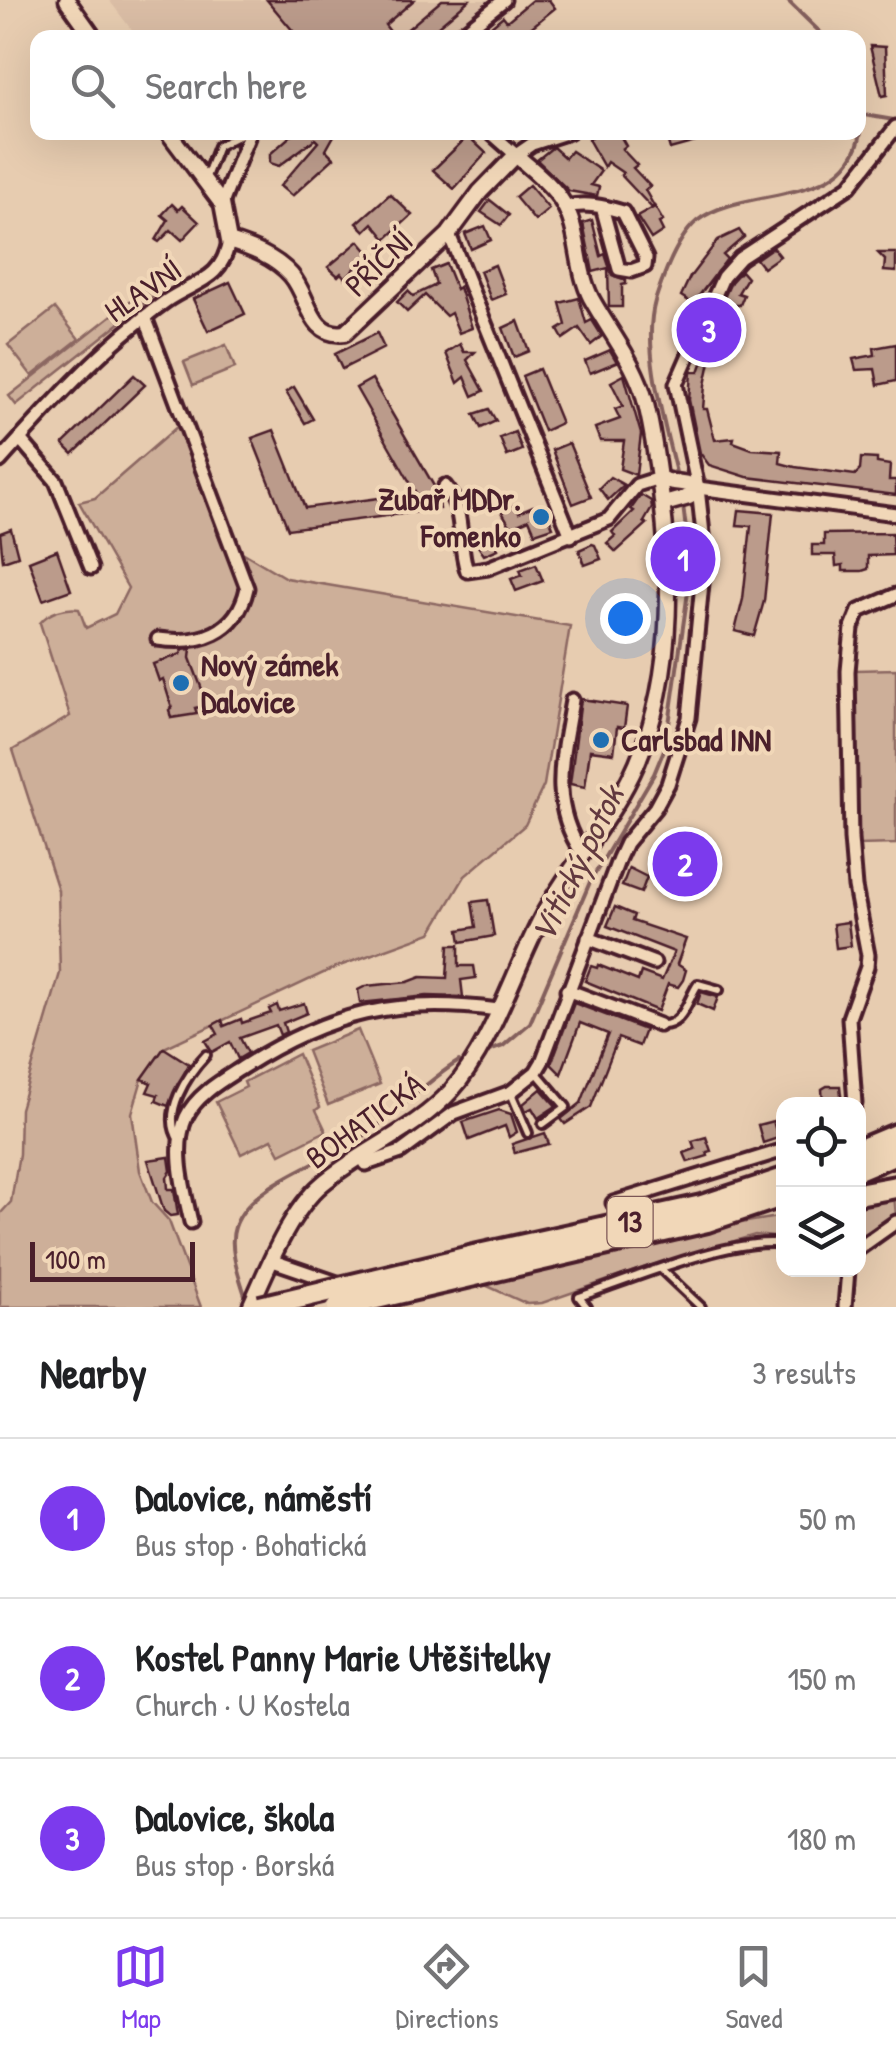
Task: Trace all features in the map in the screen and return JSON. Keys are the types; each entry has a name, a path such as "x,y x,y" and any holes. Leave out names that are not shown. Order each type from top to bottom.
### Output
{"highway":[{"path":"866,1148 896,1135"},
{"path":"866,1165 896,1153"},
{"name":"13","path":"338,1307 476,1265 702,1206 776,1182"},
{"path":"866,1193 896,1187"},
{"name":"13","path":"260,1307 707,1220 776,1198"},
{"path":"707,1220 776,1208"}],"street":[{"path":"67,0 88,30"},
{"path":"466,30 504,0"},
{"path":"364,1160 401,1152 454,1113 511,1092 536,1072 626,843 655,808 668,784 689,718 704,552 676,384 723,277 740,258 850,186 896,127"},
{"path":"174,140 222,204 229,241"},
{"path":"222,204 245,140"},
{"path":"499,140 543,179 566,207 591,298 612,328 642,389 664,480"},
{"name":"PŘÍČNÍ","path":"229,241 272,259 293,277 320,329 332,335 345,333 449,234 480,192 516,155 544,140"},
{"path":"566,207 587,204 602,207 623,212 646,258 638,270 619,269 602,207"},
{"path":"449,234 571,536"},
{"name":"HLAVNÍ","path":"0,461 90,366 146,317 218,271 229,241"},
{"path":"146,317 247,588 236,612 210,635 199,641 158,639"},
{"path":"20,438 56,481 91,568"},
{"path":"445,486 457,500 467,572 488,568 609,519 636,485 664,480 691,489 896,514"},
{"name":"BOHATICKÁ","path":"250,1307 310,1196 364,1160 450,1092 471,1062 532,937 623,792 650,726 668,611 668,503 664,480"},
{"path":"668,503 691,489"},
{"path":"855,1097 849,1018 868,966 868,955 852,859 848,672 852,628 859,611 896,596"},
{"path":"572,700 559,783 570,834 582,852"},
{"path":"588,938 654,964"},
{"path":"567,990 659,1024"},
{"path":"191,1222 180,1141 187,1116 201,1096 285,1040 330,1021 409,1006 498,1010"},
{"path":"614,1202 776,1152"},
{"path":"866,1243 896,1222"},
{"path":"273,1261 337,1282 390,1307"},
{"path":"845,1307 847,1277"}],"lane":[{"path":"205,180 218,146 231,140"},
{"path":"659,1024 674,1024 698,984 719,990"},
{"path":"180,1141 172,1126 176,1103 206,1055"},
{"path":"536,1072 566,1108 544,1124"},
{"path":"511,1092 528,1133"},
{"path":"587,1307 579,1297 749,1242 776,1244"},
{"path":"661,1270 700,1307"}],"shaded area":[{"path":"109,0 498,0 463,30 132,30"},
{"path":"153,283 160,291 16,405 9,396"},
{"path":"55,308 79,339 32,376 8,345"},
{"path":"226,345 235,368 193,385 184,362"},
{"path":"178,426 220,539 286,578 570,626 544,785 525,825 465,876 431,933 334,968 164,1048 142,1079 132,1113 140,1171 152,1202 169,1221 201,1307 0,1307 0,1214 11,1202 19,1154 20,1109 60,973 58,890 13,750 70,716 40,623 58,611 79,609 86,628 115,614 128,588 79,502 95,498"},
{"path":"896,669 896,844 857,845 855,670"},
{"path":"358,1030 380,1084 328,1105 307,1051"},
{"path":"298,1054 326,1131 280,1154 272,1139 241,1154 216,1102 246,1087 244,1082"},
{"path":"894,1196 896,1215 866,1233 866,1201"},
{"path":"776,1217 776,1237 755,1235 542,1303 527,1304 483,1284 700,1230"}],"building":[{"path":"267,0 414,0 385,25 389,30 292,30"},
{"path":"442,0 469,0 433,30 406,30"},
{"path":"532,0 549,0 555,8 528,30 486,30 503,16 507,21"},
{"path":"870,46 885,47 887,95 882,96"},
{"path":"286,140 314,140 279,166 270,163 270,154"},
{"path":"332,140 326,150 334,158 292,196 280,186 318,142"},
{"path":"464,140 472,140 486,153 454,189 433,170"},
{"path":"589,140 623,140 626,146 622,149 637,165 633,168 650,186 645,190 654,206 623,173 607,162 604,167"},
{"path":"667,140 703,140 670,149"},
{"path":"553,147 565,158 571,151 601,171 591,185 599,187 597,196 569,191 537,160"},
{"path":"529,185 549,209 535,221 515,197"},
{"path":"390,194 412,215 386,239 373,223 365,231 357,223"},
{"path":"490,200 509,215 501,225 481,212"},
{"path":"172,204 178,210 182,206 199,222 182,240 171,230 159,242 156,240 168,220 162,215"},
{"path":"655,207 663,221 659,223 663,231 651,239 637,217"},
{"path":"592,220 601,256 605,254 612,275 626,280 622,285 622,307 609,307 608,268 593,272 583,223"},
{"path":"485,226 491,240 471,249 465,234"},
{"path":"739,230 744,237 723,255 727,259 698,297 692,303 681,296 718,240"},
{"path":"359,241 370,254 345,278 341,273 338,276 328,267"},
{"path":"773,247 780,256 763,268 756,259"},
{"path":"878,253 896,253 896,272 884,271 885,260"},
{"path":"446,264 456,289 459,287 472,328 459,333 451,313 446,316 425,295 407,312 397,302 408,291 413,296 436,284 431,270"},
{"path":"495,265 506,294 491,300 480,271"},
{"path":"741,271 747,278 738,293 744,295 740,305 734,305 726,332 711,327 731,282"},
{"path":"230,282 245,314 208,331 193,299"},
{"path":"579,298 586,323 592,320 602,336 591,345 579,328 563,339 558,330 566,325 560,303"},
{"path":"518,321 529,351 514,357 503,328"},
{"path":"377,333 384,348 342,369 335,354"},
{"path":"460,344 464,352 475,352 467,360 484,391 473,396 465,377 458,383 446,353"},
{"path":"896,344 896,381 878,385 875,369 856,370 853,359 875,355 874,348"},
{"path":"610,350 617,362 590,373 585,361"},
{"path":"705,355 711,357 703,409 707,409 715,440 734,438 733,442 752,449 781,451 780,463 795,467 855,475 860,470 861,458 877,459 877,463 890,465 889,480 896,480 896,495 747,477 709,465 700,453 689,400 691,372 699,372"},
{"path":"539,369 561,423 544,431 522,376"},
{"path":"134,375 145,385 73,454 63,444"},
{"path":"624,375 641,434 636,475 620,469 624,441 600,441 595,428 620,419 615,409 623,406 611,382"},
{"path":"372,379 438,493 440,509 288,529 252,438 274,430 305,508 416,493 356,388"},
{"path":"294,387 313,419 305,423 286,392"},
{"path":"489,409 496,421 481,428 474,414"},
{"path":"515,432 522,450 507,456 500,438"},
{"path":"569,443 591,497 573,504 552,450"},
{"path":"610,477 624,485 608,500 599,488"},
{"path":"641,495 651,501 652,508 644,522 647,524 616,552 607,543 615,536 612,532 634,511 631,509"},
{"path":"516,504 519,512 533,506 545,507 553,527 535,533 529,519 509,524 502,512"},
{"path":"739,510 773,513 764,601 754,636 735,631 743,599 751,526 737,525"},
{"path":"11,529 18,556 3,561 0,533"},
{"path":"892,533 893,555 868,556 868,569 862,571 843,571 843,565 836,566 835,555 812,555 812,545 824,545 824,534"},
{"path":"493,536 498,549 484,555 476,543"},
{"path":"592,544 601,559 585,565 579,550"},
{"path":"57,550 71,590 43,600 29,561"},
{"path":"536,564 543,581 516,591 511,579 522,575 520,570"},
{"name":"Nový zámek Dalovice","path":"191,649 190,658 208,705 195,708 197,714 171,718 163,679 159,681 153,664"},
{"path":"581,699 627,706 624,728 617,727 614,753 590,750 585,787 570,784"},
{"path":"672,840 679,849 683,845 701,866 698,869 704,877 688,888 663,847"},
{"path":"629,868 647,877 641,893 622,886"},
{"path":"488,900 494,936 461,942 459,930 476,927 472,902"},
{"path":"615,907 634,915 632,921 686,939 677,964 686,970 683,980 678,987 668,984 658,1011 585,981 591,966 598,965 638,981 641,972 662,980 674,952 607,926"},
{"path":"848,922 851,946 836,948 833,924"},
{"path":"449,945 459,945 459,966 474,966 476,978 461,980 463,997 427,996 360,1003 358,990 366,986 421,977 447,978"},
{"path":"701,992 718,997 713,1011 697,1004"},
{"path":"304,1003 307,1013 283,1023 286,1032 280,1035 276,1025 240,1038 248,1053 238,1059 230,1042 212,1052 205,1041 218,1034 213,1025 222,1020 224,1026 241,1019 242,1023 271,1013 269,1009 277,1005 279,1011"},
{"path":"574,1003 645,1030 639,1046 618,1038 591,1107 565,1124 561,1119 581,1103 608,1034 580,1023 561,1074 551,1064"},
{"path":"164,1048 189,1064 168,1106 156,1101 158,1095 147,1092 151,1083 142,1079"},
{"path":"840,1086 841,1097 823,1097 822,1089"},
{"path":"541,1089 556,1106 538,1118 532,1108 526,1111 523,1104"},
{"path":"499,1110 511,1114 517,1132 509,1137 505,1126 469,1140 463,1122"},
{"path":"773,1121 776,1139 763,1143 758,1125"},
{"path":"545,1133 549,1144 515,1153 512,1144"},
{"path":"706,1137 711,1151 708,1156 688,1162 684,1153 695,1149 692,1141"},
{"path":"169,1157 168,1189 174,1189 178,1215 170,1216 164,1211 148,1160"}],"waterway":[{"name":"Vitický potok","path":"787,0 818,30"},
{"path":"866,115 894,120"},
{"name":"Vitický potok","path":"681,495 658,397 651,346 655,301 677,247 697,221 717,210 792,192 837,173 852,156 858,140"},
{"name":"Vitický potok","path":"486,1052 503,1046 530,1023 590,882 654,774 666,745 691,571 683,505"},
{"name":"Vitický potok","path":"245,1295 233,1243 235,1227 244,1211 257,1197 293,1173 367,1134 459,1061"}],"place":[{"name":"Dalovice, škola","path":"709,330"},
{"name":"Zubař MDDr. Fomenko","path":"541,517"},
{"name":"Dalovice, náměstí","path":"683,559"},
{"name":"Nový zámek Dalovice","path":"181,683"},
{"name":"Carlsbad INN","path":"601,740"},
{"name":"Kostel Panny Marie Utěšitelky","path":"685,864"}]}
